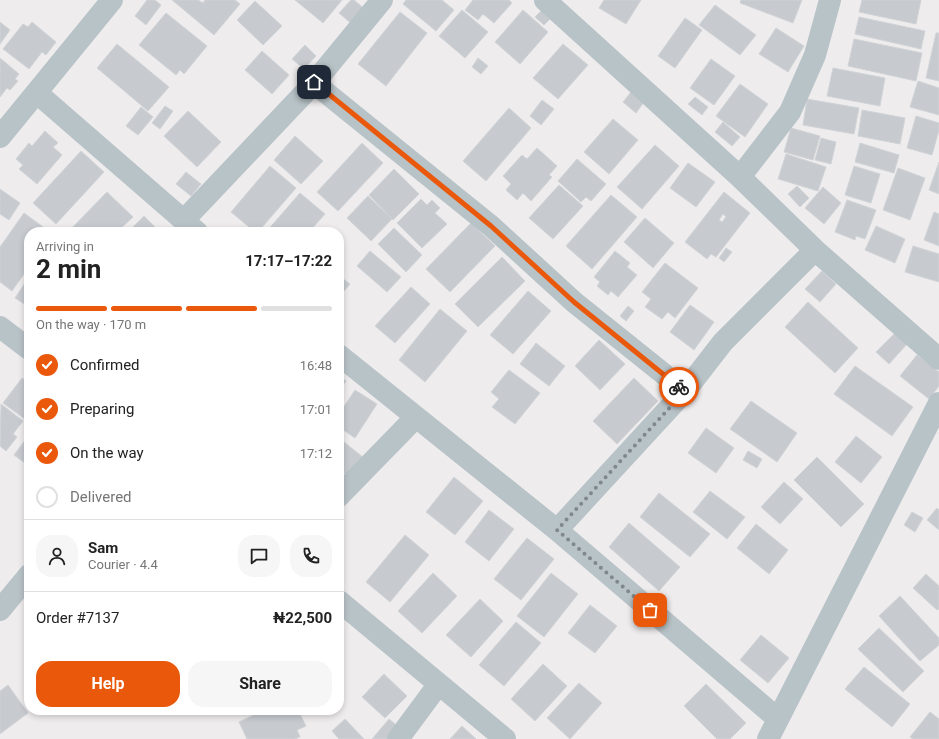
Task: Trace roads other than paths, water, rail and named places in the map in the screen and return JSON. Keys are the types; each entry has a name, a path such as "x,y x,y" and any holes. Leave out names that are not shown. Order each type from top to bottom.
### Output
{"street":[{"path":"0,137 112,0"},
{"path":"37,93 191,226 382,0"},
{"path":"545,0 740,177 815,250 939,359"},
{"path":"740,177 790,112 815,54 830,0"},
{"path":"314,82 491,226 574,302 685,391"},
{"path":"557,530 685,391 732,332 815,250"},
{"path":"0,327 24,345"},
{"path":"344,359 557,530 778,719"},
{"path":"768,739 939,403"},
{"path":"344,491 416,417"},
{"path":"0,610 24,581"},
{"path":"344,605 438,685 505,739"},
{"path":"398,739 438,685"}]}
